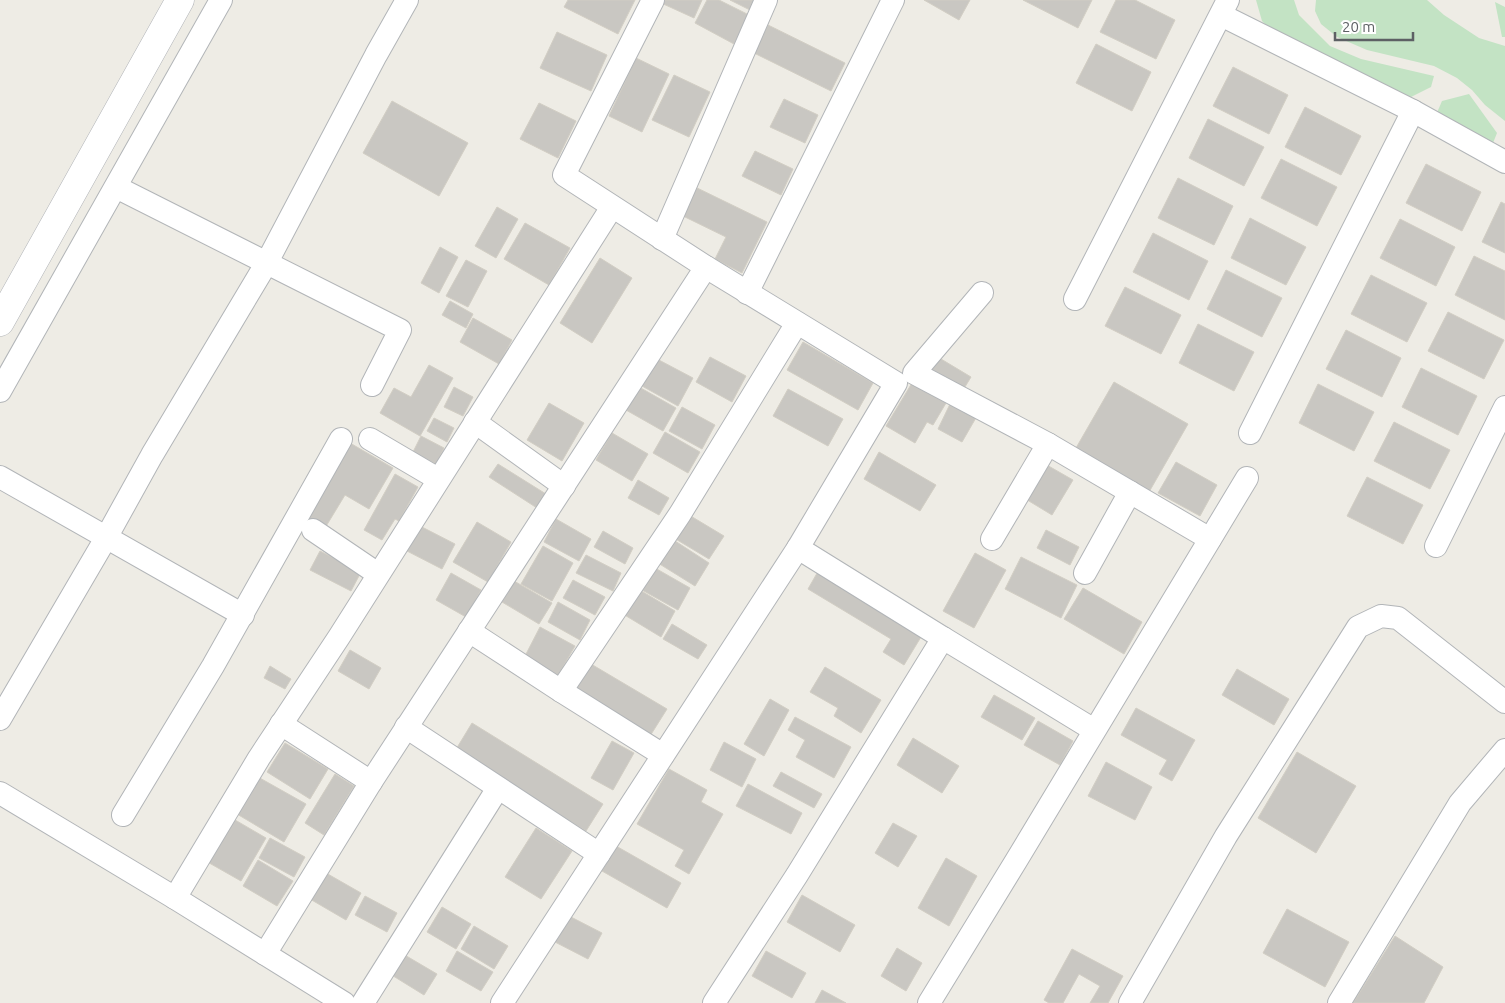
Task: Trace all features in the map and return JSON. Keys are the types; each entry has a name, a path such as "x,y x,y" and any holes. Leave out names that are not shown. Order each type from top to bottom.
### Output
{"street":[{"path":"0,322 180,0"},
{"path":"0,391 221,0"},
{"path":"0,719 106,538 152,455 266,264 407,0"},
{"path":"653,0 564,175 612,208 798,323 905,378 1048,444 1210,539"},
{"path":"662,239 766,0"},
{"path":"748,292 893,0"},
{"path":"1075,299 1225,7 1505,162"},
{"path":"1250,433 1413,111"},
{"path":"116,187 400,330 372,385"},
{"path":"174,898 281,724 612,208"},
{"path":"265,954 370,782 706,267"},
{"path":"502,1003 798,548 905,378 982,292"},
{"path":"561,691 680,514 798,323"},
{"path":"1436,546 1496,447 1505,407"},
{"path":"475,422 564,486"},
{"path":"123,815 243,615 341,439"},
{"path":"370,439 438,479"},
{"path":"992,539 1048,444"},
{"path":"0,477 243,615"},
{"path":"928,1003 1016,862 1247,478"},
{"path":"1085,573 1130,492"},
{"path":"313,530 378,574"},
{"path":"798,548 1094,730"},
{"path":"1130,1003 1226,836 1358,627 1381,616 1398,618 1505,702"},
{"path":"469,631 663,756"},
{"path":"714,1003 797,875 943,638"},
{"path":"281,724 370,782"},
{"path":"406,727 599,854"},
{"path":"1339,1003 1460,803 1505,750"},
{"path":"363,1003 498,788"},
{"path":"0,793 344,1003"}],"green space":[{"path":"1256,0 1294,0 1299,15 1330,46 1361,59 1434,76 1431,87 1405,100 1274,33 1262,21"},
{"path":"1316,0 1427,0 1444,15 1479,38 1505,46 1505,121 1457,78 1434,66 1367,50 1337,37 1321,24 1315,11"},
{"path":"1495,2 1505,7 1505,37 1502,37"},
{"path":"1469,94 1497,133 1493,143 1436,115 1442,101"}],"building":[{"path":"568,0 635,0 618,34 564,7"},
{"path":"660,0 702,0 694,18 659,2"},
{"path":"707,0 719,0 749,15 734,44 695,23"},
{"path":"730,0 757,0 752,11"},
{"path":"924,0 970,0 959,20"},
{"path":"1023,0 1092,0 1078,28"},
{"path":"1116,0 1135,0 1175,20 1156,59 1100,32"},
{"path":"768,25 845,63 831,91 754,53"},
{"path":"557,32 607,55 591,91 540,68"},
{"path":"1096,44 1151,72 1132,111 1076,83"},
{"path":"636,58 669,74 642,132 609,116"},
{"path":"1233,67 1288,95 1269,134 1213,106"},
{"path":"674,75 710,92 689,137 652,120"},
{"path":"784,99 818,115 805,143 770,127"},
{"path":"392,101 468,143 439,196 363,153"},
{"path":"539,103 576,121 558,158 520,139"},
{"path":"1305,107 1361,136 1341,175 1285,147"},
{"path":"1208,119 1264,147 1244,186 1189,158"},
{"path":"755,151 793,169 781,195 742,176"},
{"path":"1281,159 1337,187 1317,226 1261,198"},
{"path":"1426,164 1481,192 1462,231 1406,203"},
{"path":"1178,178 1233,206 1214,245 1158,218"},
{"path":"691,185 767,222 742,273 715,259 726,237 683,216"},
{"path":"1501,202 1505,204 1505,253 1482,242"},
{"path":"497,207 518,219 496,258 475,246"},
{"path":"1250,218 1306,247 1286,285 1231,258"},
{"path":"1400,219 1455,247 1436,286 1380,258"},
{"path":"525,223 570,248 549,285 504,259"},
{"path":"1153,233 1208,261 1189,300 1133,272"},
{"path":"440,247 458,257 439,293 421,283"},
{"path":"1474,256 1505,271 1505,320 1455,295"},
{"path":"600,258 632,278 592,343 560,323"},
{"path":"466,260 487,271 468,307 446,296"},
{"path":"1226,270 1282,298 1262,337 1207,309"},
{"path":"1371,275 1427,303 1407,342 1351,314"},
{"path":"1125,287 1181,315 1161,354 1105,326"},
{"path":"450,301 473,314 466,328 442,315"},
{"path":"1448,312 1504,340 1484,379 1428,351"},
{"path":"473,318 512,340 499,364 460,342"},
{"path":"1198,324 1254,352 1234,391 1179,363"},
{"path":"1346,330 1401,358 1382,397 1326,369"},
{"path":"803,342 873,383 858,410 787,370"},
{"path":"936,356 971,377 960,395 925,375"},
{"path":"710,357 746,376 732,402 696,382"},
{"path":"657,359 693,378 678,406 642,386"},
{"path":"429,365 453,378 420,436 380,413 394,388 411,397"},
{"path":"1421,368 1477,396 1458,435 1402,407"},
{"path":"915,378 949,398 933,425 927,422 915,443 886,426"},
{"path":"1114,382 1188,424 1145,499 1076,448"},
{"path":"1318,384 1374,412 1354,451 1299,423"},
{"path":"454,387 473,397 463,416 444,407"},
{"path":"639,387 676,408 663,431 626,410"},
{"path":"788,389 843,419 828,446 773,416"},
{"path":"951,402 977,416 962,442 938,429"},
{"path":"549,403 584,423 562,461 527,440"},
{"path":"682,407 715,425 702,449 669,431"},
{"path":"434,418 454,428 447,442 427,431"},
{"path":"1394,422 1450,450 1430,489 1374,461"},
{"path":"665,432 700,452 688,473 653,453"},
{"path":"612,433 648,454 632,481 596,460"},
{"path":"421,436 444,448 436,464 413,452"},
{"path":"350,443 393,468 369,509 345,495 325,528 307,518"},
{"path":"879,452 936,485 920,511 864,479"},
{"path":"1176,462 1217,485 1200,516 1158,493"},
{"path":"498,464 546,494 537,508 489,477"},
{"path":"1045,464 1073,480 1052,515 1024,498"},
{"path":"395,474 418,487 399,521 395,519 382,540 364,530"},
{"path":"1367,477 1423,505 1403,544 1347,516"},
{"path":"638,480 669,498 659,515 628,498"},
{"path":"689,515 724,536 709,559 674,538"},
{"path":"556,519 591,539 579,561 544,542"},
{"path":"477,522 511,542 488,582 453,562"},
{"path":"420,526 455,544 442,569 407,551"},
{"path":"1046,530 1079,547 1070,565 1037,548"},
{"path":"603,531 633,548 625,564 594,547"},
{"path":"672,539 709,563 695,586 658,563"},
{"path":"543,546 573,563 552,601 521,584"},
{"path":"320,551 361,572 351,591 310,570"},
{"path":"975,553 1006,570 974,628 943,611"},
{"path":"586,555 621,573 613,591 576,573"},
{"path":"1021,557 1077,585 1061,618 1005,589"},
{"path":"655,568 690,588 678,610 642,590"},
{"path":"820,568 924,632 904,665 883,652 891,639 808,589"},
{"path":"451,573 481,590 466,617 436,600"},
{"path":"573,580 605,597 595,615 563,598"},
{"path":"514,581 552,603 539,624 502,602"},
{"path":"1083,588 1142,622 1124,654 1064,619"},
{"path":"638,589 675,611 661,637 623,614"},
{"path":"558,602 590,620 580,640 548,622"},
{"path":"672,624 707,645 698,659 663,639"},
{"path":"540,627 575,646 557,677 524,658"},
{"path":"350,650 381,668 369,689 338,671"},
{"path":"591,664 667,709 650,736 575,691"},
{"path":"270,666 291,679 285,689 264,678"},
{"path":"825,667 881,700 861,733 834,716 838,708 810,692"},
{"path":"1237,669 1289,699 1274,725 1222,695"},
{"path":"994,695 1035,718 1022,740 981,717"},
{"path":"770,699 789,710 764,756 744,744"},
{"path":"1136,708 1195,740 1172,781 1159,774 1167,760 1121,735"},
{"path":"795,717 851,747 834,778 796,757 805,740 788,730"},
{"path":"1038,721 1073,741 1060,765 1024,745"},
{"path":"472,723 603,804 586,831 455,751"},
{"path":"913,738 959,766 942,793 897,765"},
{"path":"612,741 634,753 613,790 591,778"},
{"path":"724,742 756,759 742,787 710,770"},
{"path":"285,743 328,769 310,799 267,772"},
{"path":"1297,752 1356,786 1316,853 1258,818"},
{"path":"1106,762 1152,787 1135,820 1088,796"},
{"path":"669,769 707,790 701,802 723,814 689,874 675,866 684,850 637,824"},
{"path":"781,772 822,794 814,808 773,786"},
{"path":"335,774 354,786 324,835 305,823"},
{"path":"258,777 306,804 284,842 237,814"},
{"path":"748,784 802,813 791,834 736,806"},
{"path":"230,817 266,838 241,881 204,860"},
{"path":"893,823 917,836 898,867 875,853"},
{"path":"536,828 572,851 541,899 505,877"},
{"path":"270,838 305,857 294,877 259,858"},
{"path":"616,846 681,883 667,908 602,871"},
{"path":"946,858 977,876 949,926 918,908"},
{"path":"258,860 293,881 277,906 243,886"},
{"path":"326,873 361,893 346,920 310,899"},
{"path":"802,895 855,925 840,952 787,922"},
{"path":"365,896 397,913 387,932 355,915"},
{"path":"442,907 471,924 456,949 427,932"},
{"path":"1287,909 1349,942 1325,987 1263,953"},
{"path":"569,916 602,933 588,959 555,942"},
{"path":"474,926 508,946 494,969 461,949"},
{"path":"1395,936 1443,967 1424,1003 1353,1003"},
{"path":"897,948 922,963 906,991 881,976"},
{"path":"1072,949 1123,976 1108,1003 1090,1003 1100,986 1079,974 1063,1003 1049,1003 1044,1000"},
{"path":"457,951 493,972 481,991 446,971"},
{"path":"766,951 806,973 792,998 752,976"},
{"path":"403,954 437,974 424,995 390,974"},
{"path":"822,990 846,1003 815,1003"}]}
